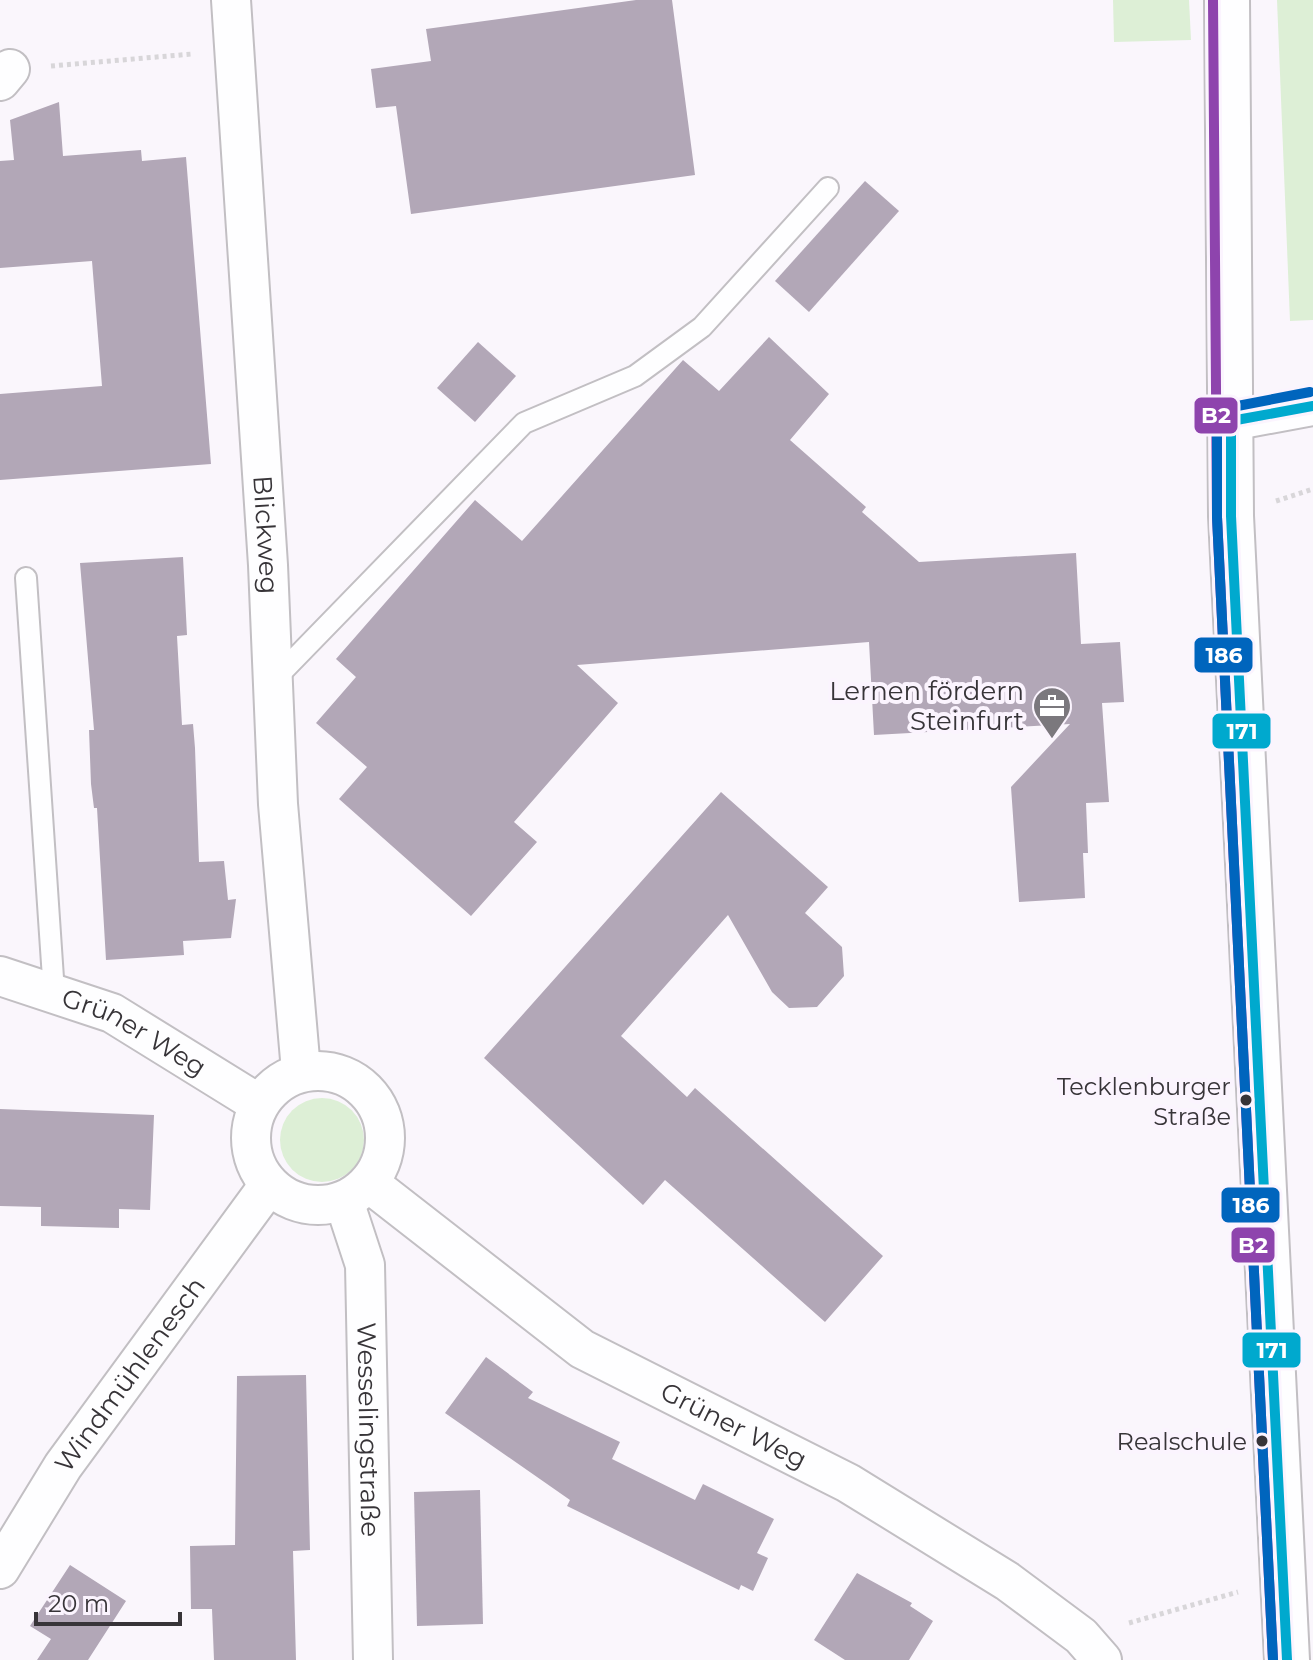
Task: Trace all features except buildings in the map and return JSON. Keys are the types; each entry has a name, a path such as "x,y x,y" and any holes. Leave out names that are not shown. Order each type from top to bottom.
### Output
{"main road":[{"path":"1227,0 1232,548 1287,1660"}],"street":[{"name":"Blickweg","path":"231,0 237,50 278,804 301,1071"},
{"path":"1231,421 1313,406"},
{"name":"Grüner Weg","path":"0,976 112,1013 259,1104"},
{"path":"325,1070 351,1078 372,1096 385,1124 384,1156 356,1192 313,1206 291,1201 269,1185 256,1166 250,1132 259,1104 278,1082 301,1071 325,1070"},
{"name":"Windmühlenesch","path":"0,1569 63,1466 269,1185"},
{"name":"Grüner Weg","path":"356,1192 582,1349 848,1483 1007,1581 1092,1648"},
{"name":"Wesselingstraße","path":"356,1192 365,1265 373,1660"}],"lane":[{"path":"273,681 524,423 635,376 702,327 828,188"},
{"path":"26,578 54,993"}],"path":[{"path":"5,75 237,50"},
{"path":"1092,1648 1285,1579"}],"green space":[{"path":"1113,0 1189,0 1191,40 1114,42"},
{"path":"1277,0 1313,0 1313,320 1290,321"},
{"path":"322,1098 338,1101 352,1110 361,1124 364,1140 361,1156 352,1170 338,1179 322,1182 306,1179 292,1170 283,1156 280,1140 283,1124 292,1110 306,1101"}],"transit line":[{"name":"B2","path":"1213,0 1217,517 1273,1660"},
{"name":"186","path":"1273,1660 1217,517 1217,420 1227,408 1310,392"},
{"name":"171","path":"1231,421 1313,406"},
{"name":"171","path":"1231,421 1231,516 1287,1660"}],"place":[{"name":"Lernen fördern Steinfurt","path":"1052,740"},
{"name":"Tecklenburger Straße","path":"1246,1100"},
{"name":"Realschule","path":"1262,1441"}]}
